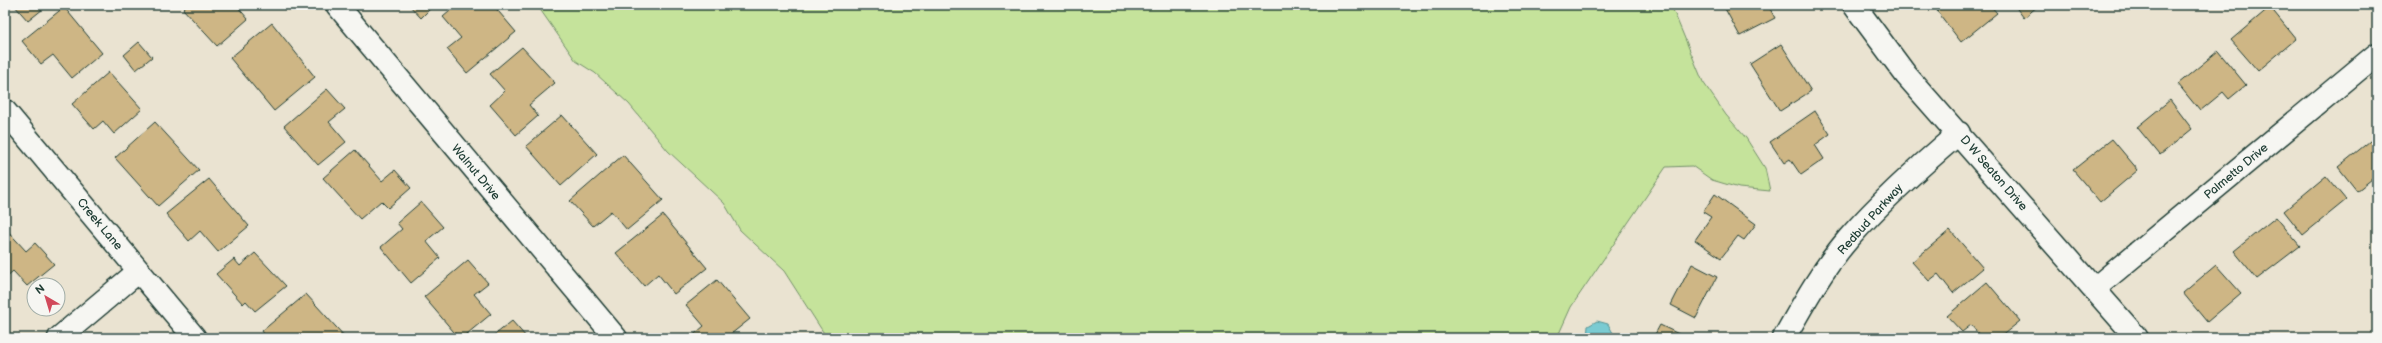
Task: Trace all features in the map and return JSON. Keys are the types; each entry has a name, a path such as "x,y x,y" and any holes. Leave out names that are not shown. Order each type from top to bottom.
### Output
{"street":[{"name":"Walnut Drive","path":"336,5 616,338"},
{"name":"D W Seaton Drive","path":"1854,5 1906,75 1959,133 2137,338"},
{"name":"Palmetto Drive","path":"2095,288 2377,54"},
{"name":"Creek Lane","path":"5,111 195,338"},
{"name":"Redbud Parkway","path":"1784,338 1801,307 1848,239 1913,172 1959,133"},
{"path":"59,338 139,271"}],"green space":[{"path":"537,5 1671,5 1703,82 1726,115 1746,138 1765,168 1770,191 1739,188 1712,180 1692,166 1666,167 1571,307 1557,338 827,338 784,271 740,230 724,203 668,151 629,104 595,73 576,61"}],"water":[{"path":"1597,321 1608,324 1613,333 1611,338 1587,338 1588,326"}],"building":[{"path":"14,5 48,5 28,21"},
{"path":"187,5 236,5 248,19 217,46 183,9"},
{"path":"409,5 434,5 421,18"},
{"path":"457,5 493,5 516,32 467,73 447,49 461,38 443,17"},
{"path":"1723,5 1768,5 1775,18 1740,36"},
{"path":"1945,5 1990,5 1997,13 1961,42 1937,11"},
{"path":"2014,5 2039,5 2024,18"},
{"path":"64,7 102,53 72,78 53,55 41,64 22,41"},
{"path":"2270,7 2296,39 2258,71 2231,40"},
{"path":"272,23 315,77 274,111 230,58"},
{"path":"139,42 152,57 136,70 124,55"},
{"path":"1781,44 1811,91 1780,111 1750,64"},
{"path":"522,47 555,83 529,105 538,116 516,135 490,105 505,91 490,74"},
{"path":"2218,51 2246,85 2229,99 2223,92 2200,111 2178,84"},
{"path":"109,72 142,109 114,134 103,121 94,129 72,104"},
{"path":"327,89 345,109 329,122 346,142 318,165 284,126"},
{"path":"2170,100 2192,129 2160,155 2137,127"},
{"path":"1815,111 1830,134 1815,145 1824,159 1801,175 1790,159 1784,163 1770,142"},
{"path":"562,115 597,154 561,186 526,146"},
{"path":"155,122 199,170 158,206 115,158"},
{"path":"2375,137 2377,139 2377,175 2357,191 2338,167"},
{"path":"2112,139 2138,170 2100,202 2073,170"},
{"path":"355,150 382,181 395,170 411,188 388,208 381,201 360,219 323,178"},
{"path":"623,155 663,200 627,230 611,211 593,226 570,201"},
{"path":"2326,176 2346,200 2303,235 2284,211"},
{"path":"209,179 249,226 218,252 200,231 189,241 166,214"},
{"path":"1715,194 1756,224 1744,240 1738,236 1721,258 1695,240 1711,217 1703,212"},
{"path":"421,202 443,227 426,241 440,258 411,283 381,247 402,229 397,223"},
{"path":"663,215 707,268 674,294 658,274 644,286 616,253"},
{"path":"2276,217 2300,246 2257,279 2234,251"},
{"path":"5,228 26,251 35,243 54,264 38,277 26,277 26,285 13,271 5,278"},
{"path":"1950,230 1983,268 1953,293 1938,274 1929,281 1912,262"},
{"path":"255,253 286,286 255,311 246,301 243,304 216,274 234,259 240,266"},
{"path":"468,260 488,283 474,294 491,314 462,338 459,338 424,297"},
{"path":"1692,264 1717,277 1696,318 1671,305"},
{"path":"2216,265 2241,293 2207,322 2183,293"},
{"path":"717,280 750,319 726,338 690,338 704,326 686,305"},
{"path":"1987,282 2020,321 1999,338 1982,338 1971,325 1962,332 1947,316"},
{"path":"306,294 346,338 267,338 262,331"},
{"path":"512,321 527,338 491,338"},
{"path":"1660,325 1687,338 1653,338"}]}
